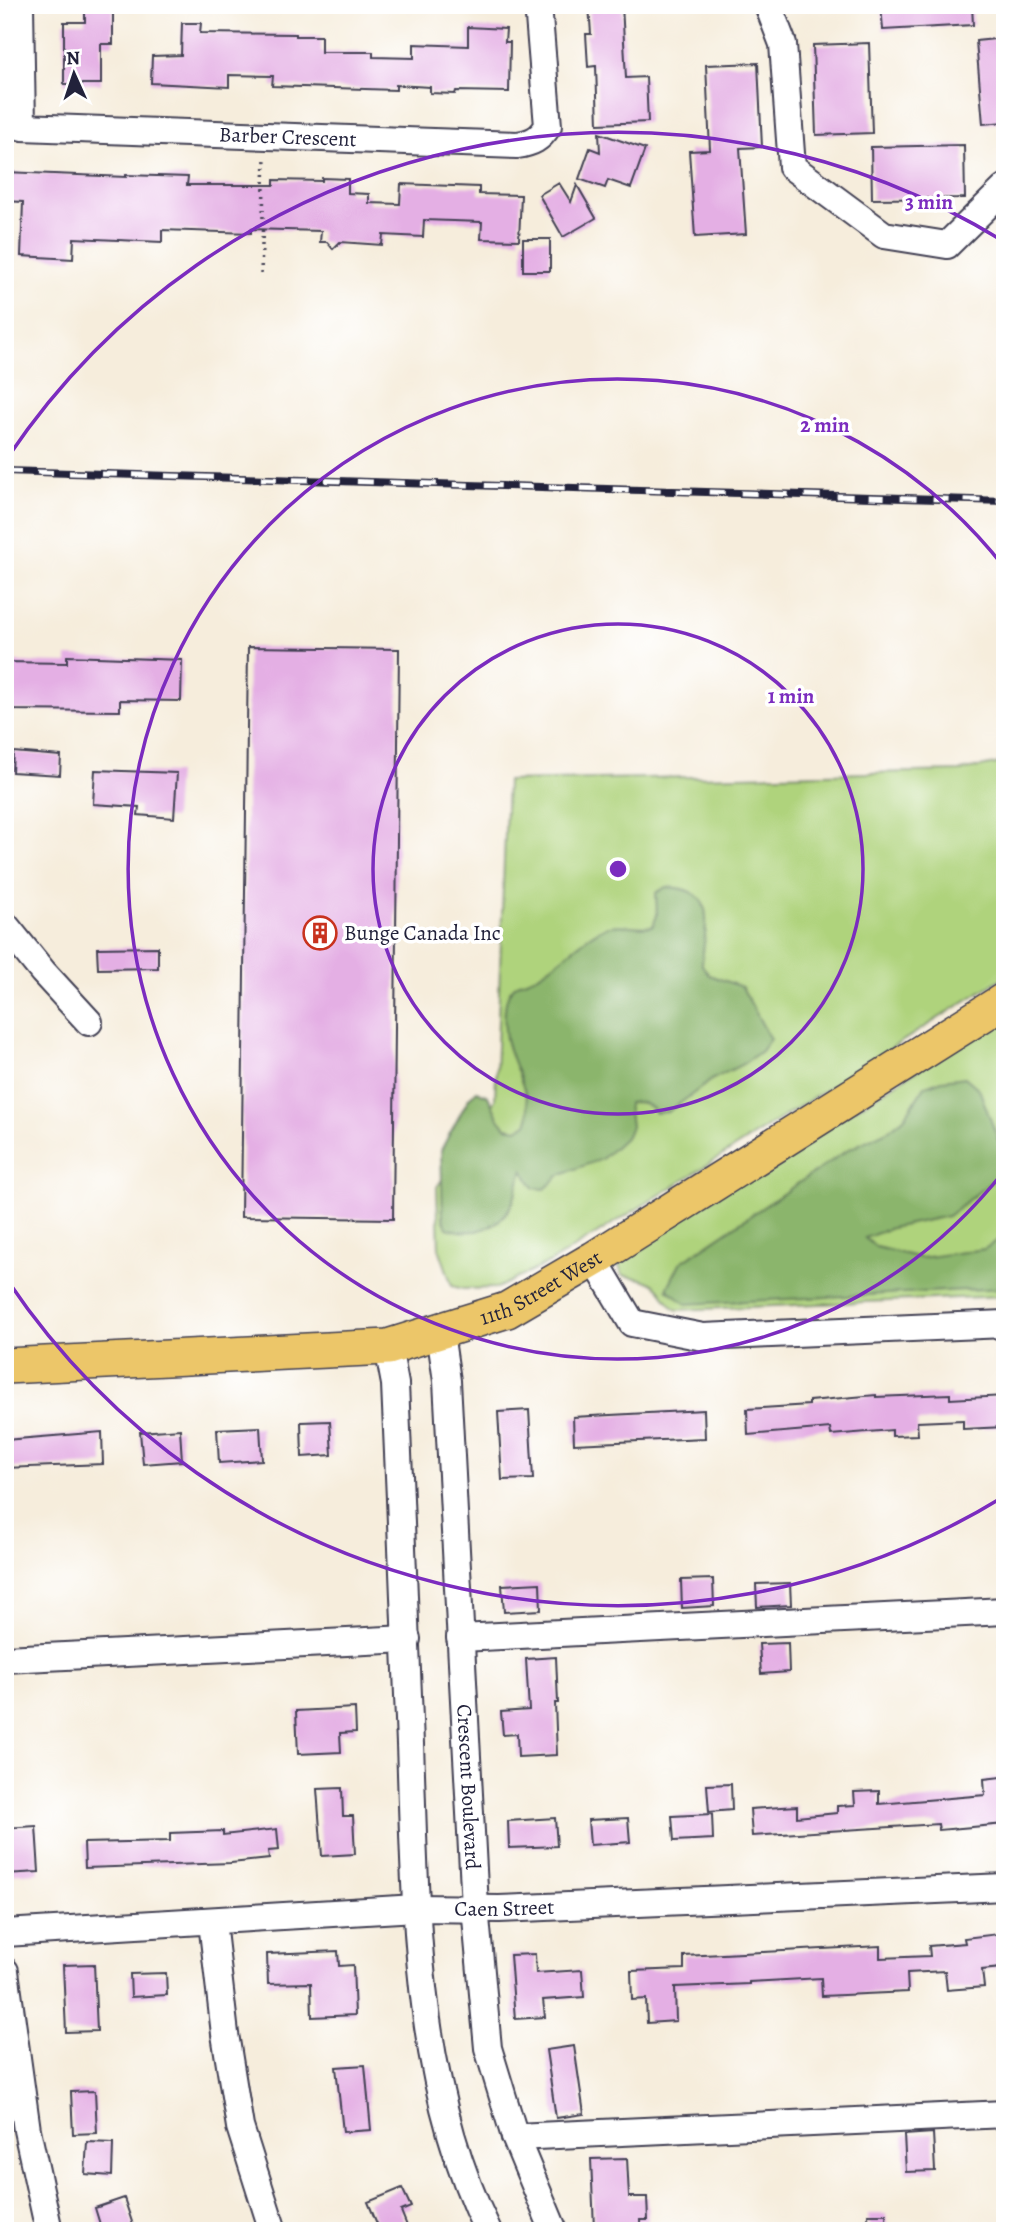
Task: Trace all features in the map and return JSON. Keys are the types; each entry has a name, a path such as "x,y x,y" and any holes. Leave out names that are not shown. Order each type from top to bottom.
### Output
{"main road":[{"name":"11th Street West","path":"5,1366 388,1347 508,1310 594,1259 1005,1000"}],"street":[{"name":"Barber Crescent","path":"20,5 14,127 517,145 530,143 541,137 548,126 538,5"},
{"path":"768,5 783,44 792,167 884,235 947,245 1005,188"},
{"path":"5,925 89,1023"},
{"path":"594,1259 632,1323 703,1337 1005,1324"},
{"name":"Crescent Boulevard","path":"440,1333 447,1381 475,1907 488,2048 515,2137 554,2231"},
{"path":"388,1347 395,1384 416,1908 434,2069 446,2120 471,2197 488,2231"},
{"path":"460,1637 1005,1611"},
{"path":"5,1659 407,1639"},
{"name":"Caen Street","path":"5,1933 416,1908 499,1909 1005,1887"},
{"path":"212,1922 225,2034 240,2127 273,2231"},
{"path":"5,1971 27,2130 49,2231"},
{"path":"515,2137 1005,2114"}],"path":[{"path":"261,274 265,153"}],"green space":[{"path":"1005,762 1005,976 551,1262 497,1288 463,1289 452,1286 439,1248 437,1187 495,1100 507,781 961,771"},
{"path":"666,887 684,889 696,895 703,903 706,925 702,965 709,975 742,987 770,1039 761,1051 743,1064 713,1079 668,1112 656,1113 644,1104 628,1103 631,1126 627,1136 602,1159 561,1174 545,1189 534,1188 523,1170 513,1202 501,1219 493,1224 466,1232 447,1228 443,1218 441,1150 469,1098 477,1091 488,1096 506,1127 518,1129 528,1122 527,1101 506,1039 505,1008 510,991 546,970 601,929 615,925 653,926 657,915 656,893"},
{"path":"1005,1015 1005,1296 677,1310 651,1283 622,1275 619,1266 623,1255"},
{"path":"965,1077 979,1089 1002,1150 1005,1171 948,1216 891,1228 865,1238 876,1247 921,1258 984,1249 1005,1236 1005,1288 686,1304 667,1289 680,1263 849,1149 889,1130 904,1118 925,1086 942,1080"}],"building":[{"path":"85,5 113,5 113,44 101,44 101,84 64,84 64,22 85,22"},
{"path":"589,5 622,5 626,78 646,77 648,122 598,124 596,66 588,67 586,34 591,34"},
{"path":"881,5 972,5 973,25 883,30"},
{"path":"182,23 201,23 200,33 321,36 321,52 373,52 373,57 414,58 414,44 468,46 468,27 506,29 505,42 510,42 509,92 430,93 430,87 396,85 396,90 272,86 273,76 229,75 229,87 151,83 152,56 181,55"},
{"path":"1005,38 1005,122 983,124 976,41"},
{"path":"869,43 872,133 816,135 813,45"},
{"path":"758,63 762,147 740,148 746,234 695,237 689,151 710,150 706,65"},
{"path":"599,133 645,149 631,188 608,180 605,188 579,179 590,148 600,152"},
{"path":"964,145 965,198 872,199 871,147"},
{"path":"5,172 188,177 187,185 274,185 274,180 348,179 348,193 369,194 369,203 400,204 401,184 479,187 479,194 521,195 519,240 481,239 482,222 424,220 423,237 383,235 382,245 340,242 333,249 327,242 320,242 321,231 251,229 251,233 162,230 162,242 74,238 73,259 21,256 23,202 5,201"},
{"path":"559,183 571,202 577,185 596,218 563,237 539,195"},
{"path":"523,239 550,239 550,271 523,271"},
{"name":"Bunge Canada Inc","path":"248,647 399,649 393,1219 241,1217"},
{"path":"67,656 182,660 181,701 120,700 120,711 5,710 5,662 67,663"},
{"path":"13,752 61,756 60,775 12,772"},
{"path":"95,770 177,773 174,818 138,815 139,807 93,804"},
{"path":"158,947 158,968 98,969 97,948"},
{"path":"950,1394 950,1399 1005,1396 1005,1427 963,1429 963,1420 917,1422 918,1435 892,1436 892,1430 831,1435 830,1428 748,1435 747,1409 809,1405 809,1401 876,1395"},
{"path":"529,1410 533,1479 502,1480 498,1412"},
{"path":"704,1410 705,1438 574,1444 573,1417"},
{"path":"330,1421 332,1455 302,1457 301,1422"},
{"path":"260,1427 262,1460 219,1463 217,1429"},
{"path":"180,1429 182,1461 143,1464 140,1432"},
{"path":"102,1432 103,1464 5,1468 5,1440"},
{"path":"713,1579 714,1606 682,1608 681,1580"},
{"path":"540,1583 541,1610 504,1612 502,1585"},
{"path":"790,1583 791,1605 757,1607 756,1584"},
{"path":"788,1643 789,1672 761,1674 759,1644"},
{"path":"556,1657 557,1755 518,1757 517,1734 503,1735 501,1712 529,1710 526,1659"},
{"path":"355,1708 356,1732 340,1733 341,1752 298,1754 296,1711"},
{"path":"1001,1777 1005,1796 1005,1824 939,1830 938,1824 752,1836 750,1809 797,1806 797,1817 837,1813 837,1806 855,1805 854,1792 879,1791 879,1804 985,1795 984,1779"},
{"path":"731,1784 732,1810 709,1812 707,1785"},
{"path":"342,1788 343,1816 353,1816 355,1854 322,1856 317,1789"},
{"path":"712,1814 713,1839 674,1841 672,1816"},
{"path":"555,1818 557,1846 509,1848 508,1821"},
{"path":"628,1818 630,1842 590,1845 588,1820"},
{"path":"36,1826 39,1872 5,1874 5,1828"},
{"path":"277,1829 279,1850 268,1851 269,1859 231,1863 85,1868 84,1843 170,1841 170,1833 223,1831 223,1835"},
{"path":"998,1934 1001,1968 982,1970 984,1987 947,1990 945,1971 907,1973 908,1992 822,1996 821,1978 675,1987 676,2021 647,2023 646,1999 632,2000 631,1971 684,1969 684,1956 880,1946 880,1958 930,1956 929,1946 965,1943 964,1938"},
{"path":"338,1951 339,1966 353,1965 355,2015 312,2017 311,1983 268,1984 267,1954"},
{"path":"535,1954 536,1973 582,1970 584,1997 543,2000 545,2017 515,2019 510,1955"},
{"path":"94,1964 97,2031 66,2032 63,1965"},
{"path":"166,1973 167,1995 131,1997 130,1974"},
{"path":"574,2046 584,2114 556,2118 546,2050"},
{"path":"365,2065 371,2130 343,2132 336,2067"},
{"path":"95,2091 97,2133 73,2134 71,2092"},
{"path":"933,2133 935,2171 906,2172 904,2135"},
{"path":"87,2142 113,2143 112,2176 85,2174"},
{"path":"627,2158 629,2197 647,2197 648,2220 640,2220 641,2231 600,2231 600,2228 594,2228 591,2159"},
{"path":"402,2188 411,2207 401,2211 409,2231 380,2231 368,2202"},
{"path":"124,2198 135,2231 102,2231 95,2208"},
{"path":"868,2214 886,2214 887,2231 869,2231"}],"railway":[{"path":"5,471 1005,501"}],"place":[{"name":"Bunge Canada Inc","path":"320,933"}]}
